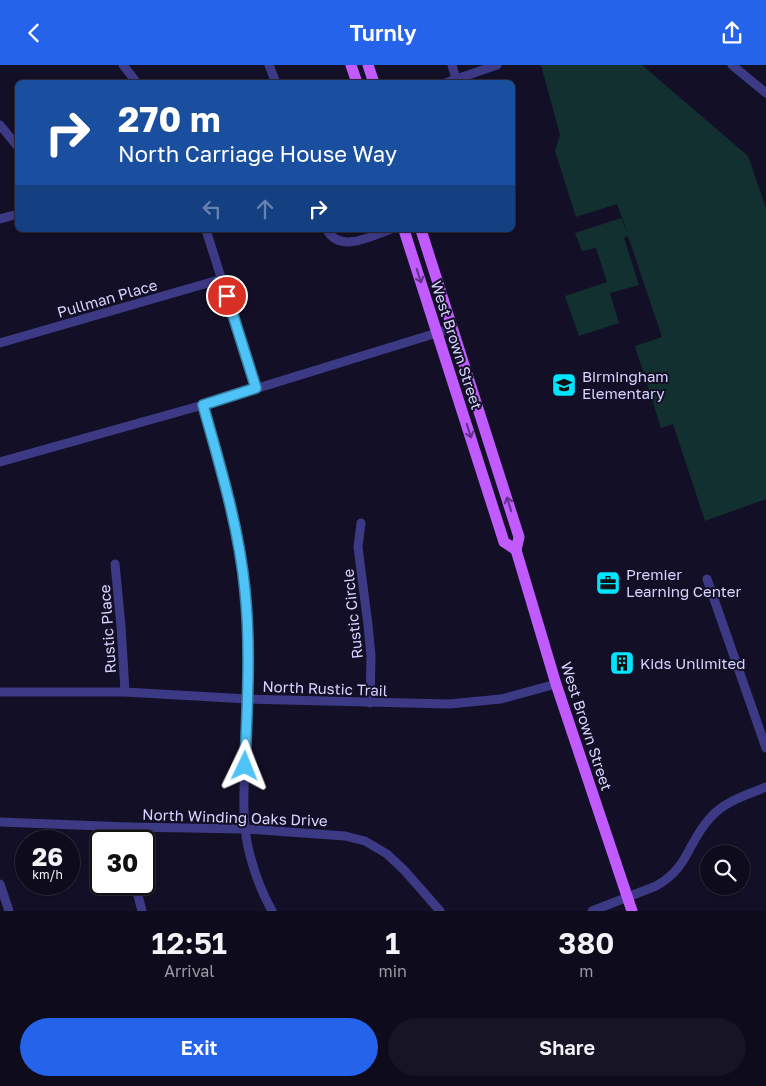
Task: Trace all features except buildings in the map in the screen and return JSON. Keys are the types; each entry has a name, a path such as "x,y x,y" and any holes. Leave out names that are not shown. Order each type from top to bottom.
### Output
{"main road":[{"path":"351,65 356,80"},
{"path":"368,65 373,80"},
{"name":"West Brown Street","path":"405,232 504,542 516,550"},
{"name":"West Brown Street","path":"422,232 519,537 516,550 556,684 632,911"}],"street":[{"path":"123,65 135,80"},
{"path":"269,65 275,80"},
{"path":"452,65 456,79 497,65"},
{"path":"732,65 766,93"},
{"path":"0,125 15,143"},
{"path":"0,219 15,215"},
{"path":"207,232 256,388"},
{"path":"328,232 332,238 343,243 383,232"},
{"name":"Pullman Place","path":"0,343 222,279"},
{"path":"0,462 203,405 453,328"},
{"path":"203,405 224,480 238,541 245,591 248,642 248,699 244,807 248,846 258,879 272,911"},
{"name":"Rustic Circle","path":"361,523 358,547 371,656 370,703"},
{"name":"Rustic Place","path":"115,564 122,626 125,692"},
{"path":"707,579 766,748"},
{"name":"North Rustic Trail","path":"0,692 125,692 248,699 449,704 501,699 556,684"},
{"path":"592,911 656,886 674,874 700,831 712,816 725,804 766,787"},
{"name":"North Winding Oaks Drive","path":"0,822 246,829 345,836 365,841 387,854 405,871 440,911"},
{"path":"0,884 9,911"},
{"path":"138,895 142,911"}],"green space":[{"path":"541,65 642,65 748,156 766,208 766,499 705,521 673,424 661,428 635,346 662,337 628,236 624,238 639,285 610,293 619,323 579,336 565,296 607,282 596,248 582,251 575,233 621,218 628,234 617,204 576,217 555,151 560,135"}],"place":[{"name":"Birmingham Elementary","path":"564,385"},
{"name":"Premier Learning Center","path":"608,583"},
{"name":"Kids Unlimited","path":"622,663"}],"route":[{"path":"227,296 256,388 203,405 221,468 238,541 245,591 248,642 248,699 245,766"}]}
